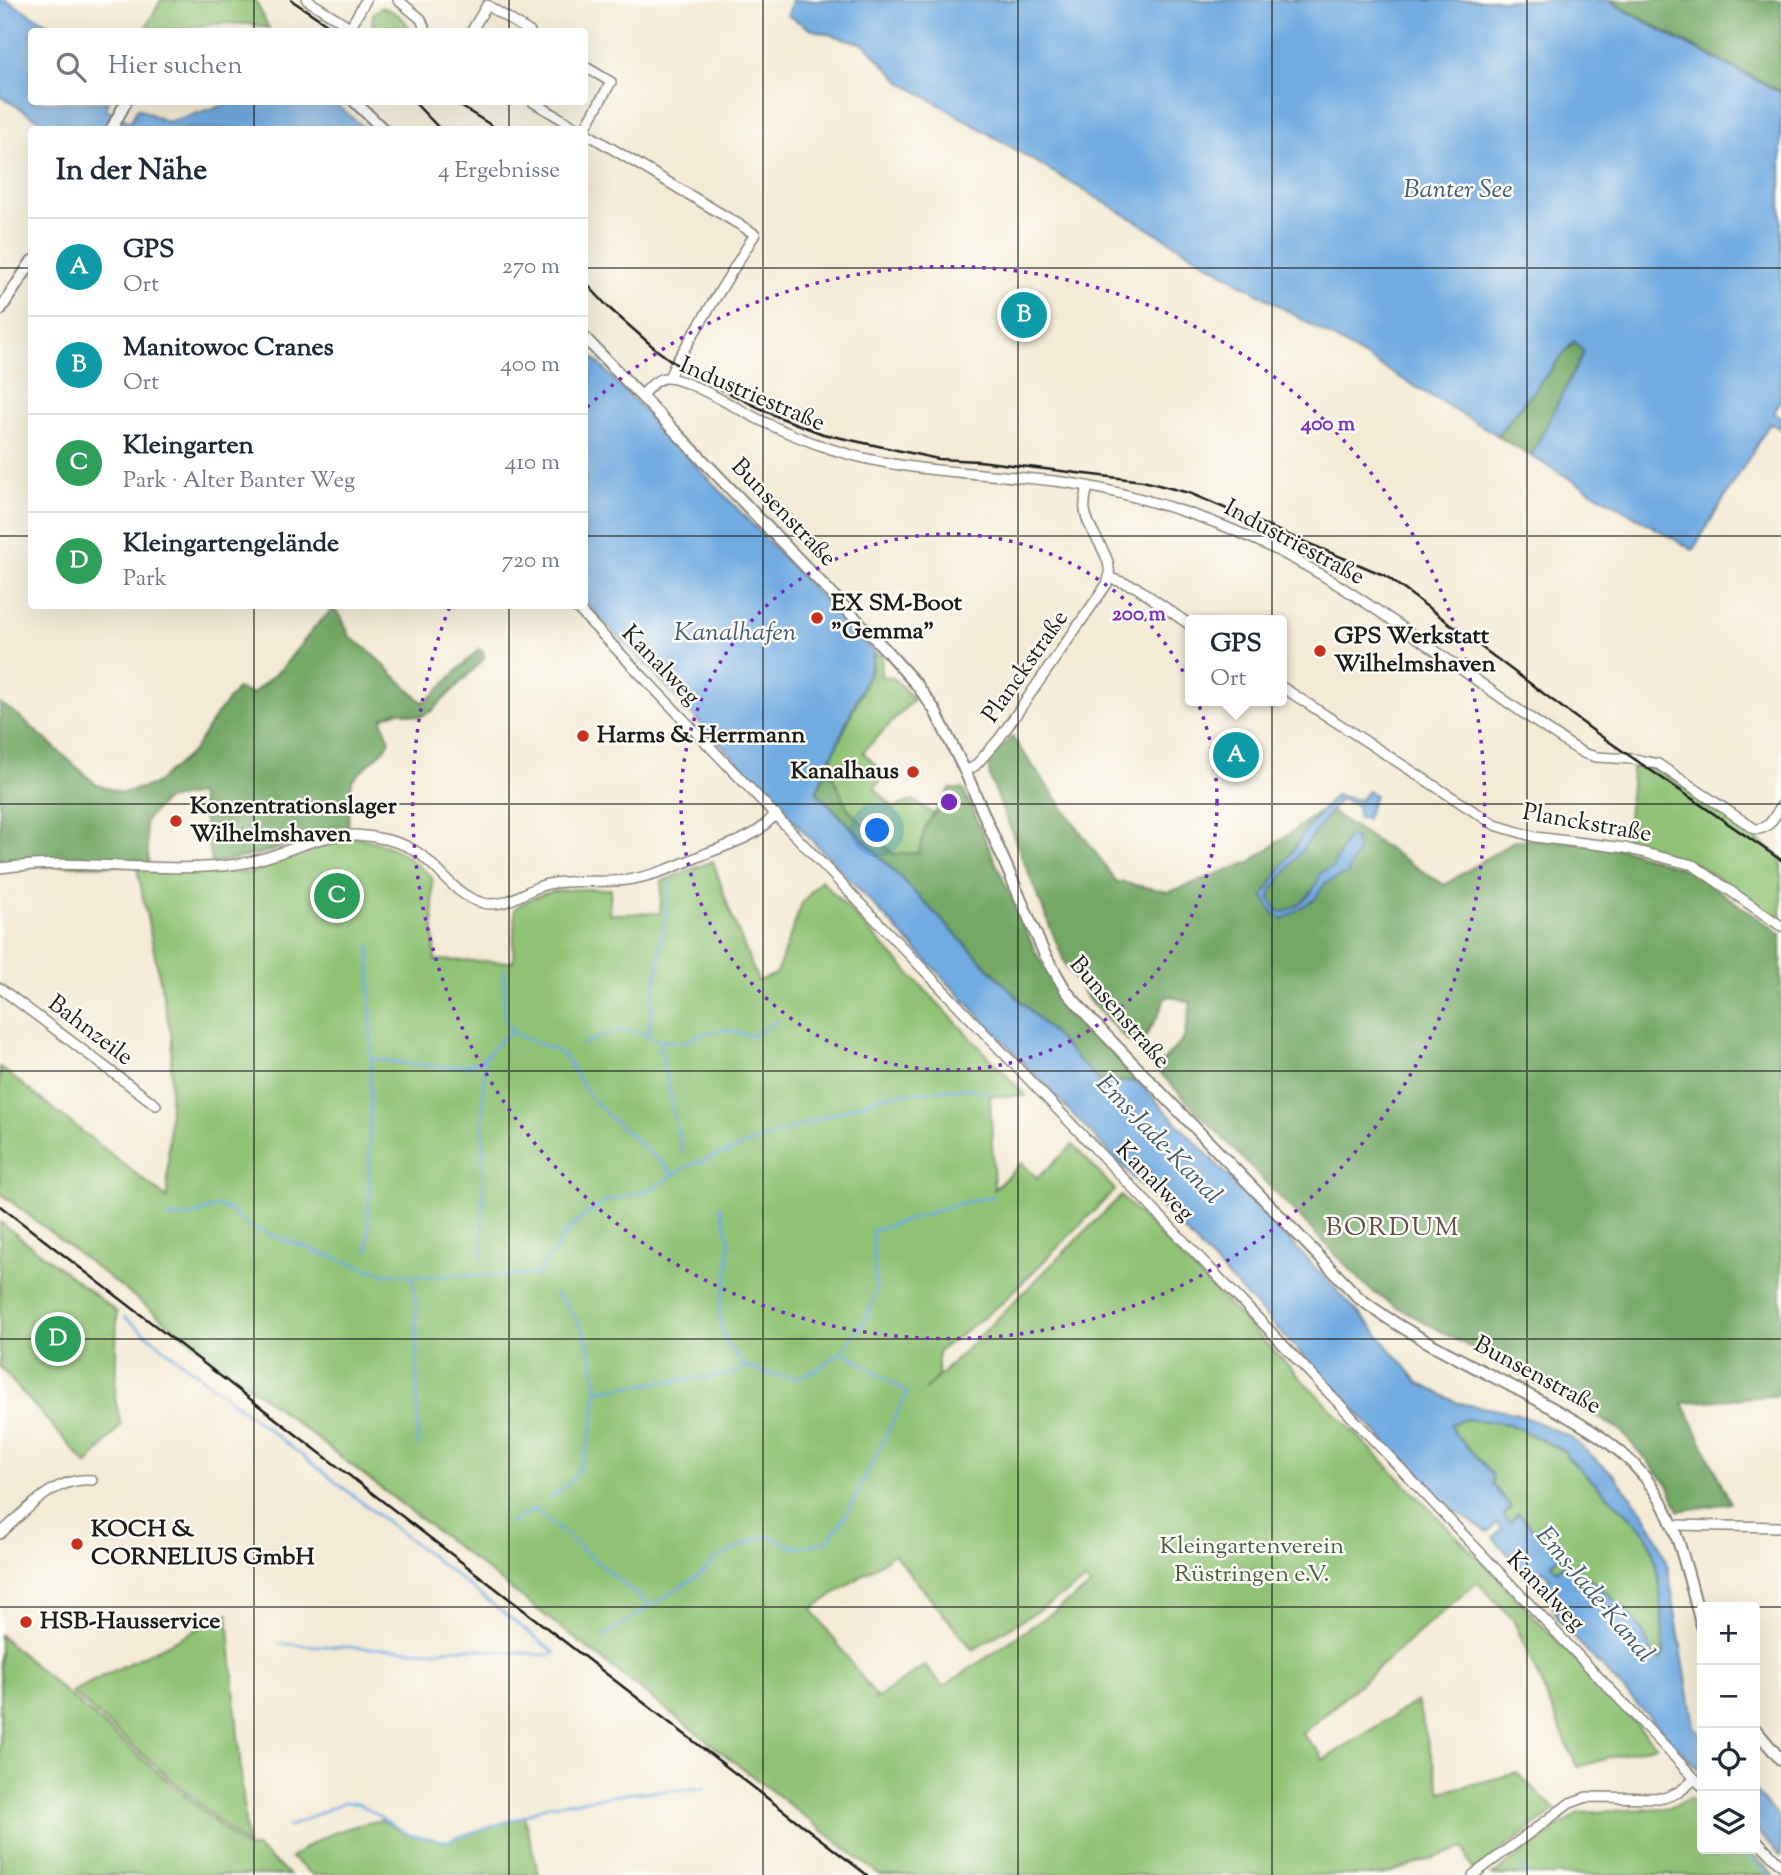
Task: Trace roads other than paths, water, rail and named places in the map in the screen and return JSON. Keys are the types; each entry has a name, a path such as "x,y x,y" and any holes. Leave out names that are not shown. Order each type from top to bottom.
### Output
{"street":[{"path":"307,0 353,28"},
{"path":"355,28 366,0"},
{"path":"398,0 421,19 424,28"},
{"path":"473,28 487,5 524,28"},
{"path":"585,126 611,82 588,68"},
{"path":"113,126 124,105"},
{"path":"358,105 380,126"},
{"path":"538,105 576,126"},
{"path":"588,133 755,234 669,378"},
{"path":"2,302 28,266"},
{"name":"Bunsenstraße","path":"588,341 918,685 941,721 1044,953 1066,991 1359,1298 1410,1333 1600,1434 1632,1460 1656,1493 1672,1525 1697,1609"},
{"name":"Industriestraße","path":"641,396 656,381 669,378 777,428 854,456 921,470 1055,481 1088,487 1139,499 1230,527 1314,571 1370,605 1583,753 1658,764 1755,829 1765,828 1781,806"},
{"path":"1088,487 1085,510 1108,561 1110,578 1136,587 1185,621"},
{"name":"Planckstraße","path":"965,771 975,766 999,739 1110,578"},
{"name":"Kanalweg","path":"578,609 1272,1332 1697,1780"},
{"name":"Planckstraße","path":"1287,690 1496,825 1535,837 1625,848 1693,865 1781,926"},
{"path":"0,869 38,864 172,867 238,864 326,837 357,835 405,846 425,858 457,890 486,904 496,904 513,900 550,883 628,880 664,871 750,835 776,814"},
{"name":"Bahnzeile","path":"0,988 156,1105"},
{"path":"0,1534 54,1488 76,1479 92,1480"},
{"path":"1672,1525 1781,1527"},
{"path":"1760,1735 1781,1760"},
{"path":"1473,1875 1570,1803 1587,1797 1664,1798 1697,1783"},
{"path":"1760,1843 1781,1865"}],"water":[{"path":"0,0 6,0 55,28 28,28 28,105 107,105 105,109 130,122 138,108 167,122 225,105 337,105 362,126 48,126 0,96"},
{"name":"Banter See","path":"792,0 1607,0 1781,93 1781,400 1774,413 1781,418 1781,429 1770,423 1693,550 1531,456 1584,352 1574,341 1497,435 901,82 864,44 810,29 788,15"},
{"path":"588,352 874,652 870,669 816,792 1101,1083 1137,1081 1370,1325 1419,1383 1458,1403 1515,1413 1569,1436 1614,1475 1644,1513 1659,1541 1668,1568 1694,1726 1697,1729 1697,1768 1562,1625 1542,1587 1550,1579 1543,1571 1533,1581 1493,1538 1502,1529 1497,1523 1488,1532 1446,1506 588,605","holes":["1465,1419 1509,1424 1565,1451 1567,1457 1643,1529 1650,1543 1655,1558 1662,1606 1664,1653 1658,1660 1635,1621 1608,1594 1567,1562 1557,1571 1551,1564 1559,1556 1518,1513 1510,1522 1503,1516 1511,1508 1493,1485 1492,1474 1455,1434 1451,1424"]},
{"path":"1368,791 1375,795 1366,819 1359,818 1358,806 1340,799 1271,892 1270,898 1278,911 1285,912 1304,900 1312,892 1321,872 1333,867 1347,838 1351,836 1355,837 1357,851 1347,874 1325,883 1315,899 1283,919 1273,913 1263,896 1304,833 1335,795 1360,800"},
{"path":"1760,1797 1781,1820 1781,1856 1760,1834"}],"waterway":[{"path":"648,1035 670,880"},
{"path":"370,945 371,1058 424,1065 467,1066 481,1060 513,1032"},
{"path":"504,969 505,1012 511,1030 561,1054 587,1093 601,1108 674,1175"},
{"path":"659,1041 685,1042 704,1033 726,1030 751,1036 777,1021"},
{"path":"581,1045 620,1031 639,1032 659,1041 682,1153"},
{"path":"482,1258 484,1058"},
{"path":"368,1251 371,1059"},
{"path":"166,1218 188,1217 218,1206 232,1211 246,1225 382,1273 412,1276 538,1275 567,1231 583,1217 606,1201 649,1190 688,1166 883,1096 962,1088 989,1092"},
{"path":"604,1636 699,1575 716,1559 750,1541 768,1536 798,1548 827,1541 845,1517 907,1393 843,1351 866,1319 876,1293 872,1231 958,1204 994,1196"},
{"path":"720,1206 730,1241 727,1280 719,1311 725,1342 745,1366 768,1374 797,1378 818,1369 842,1351"},
{"path":"412,1276 416,1305 418,1446"},
{"path":"556,1293 574,1316 586,1338 597,1390"},
{"path":"124,1317 555,1653"},
{"path":"551,1498 573,1478 585,1455 597,1390 730,1374 745,1366"},
{"path":"509,1524 534,1509 650,1606"},
{"path":"279,1644 434,1651 463,1648 547,1655 555,1653"},
{"path":"288,1827 344,1802 359,1804 410,1835 447,1841 546,1806 633,1793 705,1788"},
{"path":"1749,1854 1768,1875"},
{"path":"1520,1864 1526,1875"}],"railway":[{"path":"291,0 333,28"},
{"path":"417,105 437,126"},
{"path":"459,105 493,126"},
{"path":"588,285 609,308 658,351 688,373 776,416 823,434 938,459 979,461 1143,481 1189,493 1386,576 1595,732 1781,860"},
{"path":"0,1206 867,1875"}],"place":[{"name":"Manitowoc Cranes","path":"1024,315"},
{"name":"EX SM-Boot \"Gemma\"","path":"817,618"},
{"name":"GPS Werkstatt Wilhelmshaven","path":"1320,651"},
{"name":"Harms & Herrmann","path":"583,736"},
{"name":"GPS","path":"1236,755"},
{"name":"Kanalhaus","path":"913,772"},
{"name":"Konzentrationslager Wilhelmshaven","path":"176,821"},
{"name":"Kleingarten","path":"337,896"},
{"name":"Kleingartengelände","path":"58,1339"},
{"name":"KOCH & CORNELIUS GmbH","path":"77,1544"},
{"name":"HSB-Hausservice","path":"26,1622"}],"district":[{"name":"BORDUM","path":"1393,1228"}],"water label":[{"name":"Kanalhafen","path":"735,633"},
{"name":"Ems-Jade-Kanal","path":"1158,1140"},
{"name":"Ems-Jade-Kanal","path":"1594,1595"}],"park label":[{"name":"Kleingartenverein Rüstringen e.V.","path":"1252,1561"}]}
